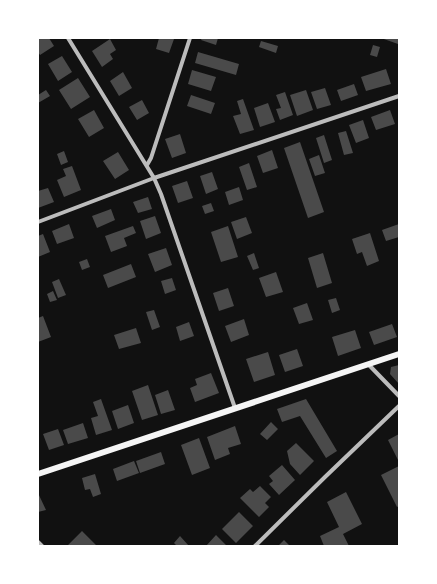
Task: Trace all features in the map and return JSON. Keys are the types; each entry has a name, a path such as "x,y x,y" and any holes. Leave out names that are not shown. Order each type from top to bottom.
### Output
{"main road":[{"path":"38,474 399,354"}],"street":[{"path":"68,38 154,178 164,202 235,408"},
{"path":"147,165 152,158 190,38"},
{"path":"38,222 154,178 399,96"},
{"path":"368,364 399,396"},
{"path":"255,546 399,406"},
{"path":"38,542 42,546"}],"building":[{"path":"38,38 49,38 54,46 40,55 38,52"},
{"path":"159,38 174,39 169,53 156,49"},
{"path":"202,38 218,38 216,45 201,40"},
{"path":"381,38 399,38 398,44"},
{"path":"110,39 116,50 110,54 113,59 102,67 92,51"},
{"path":"261,41 278,46 276,53 259,47"},
{"path":"373,45 380,47 377,57 370,55"},
{"path":"198,52 239,64 236,75 195,63"},
{"path":"62,56 72,72 58,81 48,64"},
{"path":"386,69 391,84 366,91 361,77"},
{"path":"192,70 216,77 211,91 188,84"},
{"path":"123,72 132,88 119,96 110,81"},
{"path":"78,78 90,97 71,109 59,90"},
{"path":"354,84 358,95 341,101 337,90"},
{"path":"325,88 331,105 317,109 311,92"},
{"path":"46,90 50,96 38,103 38,95"},
{"path":"306,90 313,110 297,116 290,95"},
{"path":"285,92 293,115 280,120 276,109 281,108 276,95"},
{"path":"191,95 215,103 211,114 187,106"},
{"path":"243,99 254,130 240,134 233,116 241,114 237,101"},
{"path":"142,100 149,113 137,120 129,107"},
{"path":"268,103 275,122 260,127 254,108"},
{"path":"94,110 104,128 89,137 78,119"},
{"path":"390,110 395,124 376,130 371,117"},
{"path":"363,120 369,138 356,143 349,125"},
{"path":"346,131 353,153 344,155 338,133"},
{"path":"180,134 186,153 172,158 165,139"},
{"path":"324,135 332,160 324,163 316,138"},
{"path":"300,142 324,212 308,218 284,148"},
{"path":"272,150 278,168 263,173 257,156"},
{"path":"64,151 68,162 61,165 57,154"},
{"path":"118,152 129,170 115,179 103,161"},
{"path":"319,155 325,173 315,176 309,159"},
{"path":"249,163 257,187 247,190 239,167"},
{"path":"72,166 81,190 64,197 57,180 66,176 63,169"},
{"path":"212,172 218,189 206,194 200,176"},
{"path":"187,181 193,198 178,203 172,186"},
{"path":"239,187 243,200 229,205 225,192"},
{"path":"48,188 54,202 38,208 38,191"},
{"path":"148,197 152,209 138,213 133,202"},
{"path":"211,203 214,211 205,214 202,206"},
{"path":"111,209 115,220 97,228 92,216"},
{"path":"155,216 161,233 146,239 140,221"},
{"path":"246,217 252,233 237,239 231,222"},
{"path":"69,224 74,238 57,244 52,231"},
{"path":"399,224 399,237 386,241 382,230"},
{"path":"133,226 136,233 124,238 127,246 111,252 105,236"},
{"path":"228,226 238,257 221,262 211,232"},
{"path":"370,233 379,261 367,266 362,252 357,254 352,239"},
{"path":"43,234 50,252 38,257 38,236"},
{"path":"166,248 172,265 155,272 148,254"},
{"path":"254,253 259,268 253,270 247,256"},
{"path":"323,253 332,283 317,288 308,258"},
{"path":"87,259 90,267 82,270 79,262"},
{"path":"131,264 136,277 108,288 103,275"},
{"path":"276,272 283,292 266,297 259,278"},
{"path":"172,278 176,290 165,294 161,281"},
{"path":"59,279 66,295 58,298 52,282"},
{"path":"228,288 234,306 219,311 213,293"},
{"path":"53,291 57,300 50,302 47,294"},
{"path":"336,298 340,310 332,313 328,300"},
{"path":"307,303 313,320 299,324 293,308"},
{"path":"154,310 160,327 152,330 146,312"},
{"path":"43,316 51,337 38,342 38,318"},
{"path":"244,319 249,335 231,342 225,326"},
{"path":"189,322 194,336 180,341 176,327"},
{"path":"392,324 397,337 374,345 369,332"},
{"path":"136,328 141,343 119,349 114,335"},
{"path":"355,330 361,348 338,356 332,337"},
{"path":"297,349 303,366 285,372 279,355"},
{"path":"268,352 275,375 254,382 246,359"},
{"path":"399,365 399,384 390,374 391,367"},
{"path":"211,373 219,393 195,402 190,388 197,385 195,379"},
{"path":"148,385 158,415 142,420 132,391"},
{"path":"168,390 175,410 161,414 155,395"},
{"path":"101,399 112,430 96,435 91,418 98,416 93,402"},
{"path":"306,399 337,451 326,458 300,416 282,422 277,409"},
{"path":"128,405 134,423 118,429 112,411"},
{"path":"271,422 278,429 267,440 260,434"},
{"path":"83,423 88,438 68,444 63,430"},
{"path":"235,426 241,444 228,448 230,454 215,460 207,437"},
{"path":"58,429 64,445 49,450 43,434"},
{"path":"399,434 399,462 388,440"},
{"path":"199,438 210,468 192,475 181,445"},
{"path":"296,443 314,461 300,475 290,464 287,451"},
{"path":"161,452 165,464 140,473 136,461"},
{"path":"134,461 139,473 117,481 113,469"},
{"path":"282,465 295,480 279,495 269,484 273,481 269,476"},
{"path":"399,466 399,506 397,507 381,475"},
{"path":"95,474 101,494 93,497 90,489 85,490 82,478"},
{"path":"260,486 271,497 265,503 269,507 259,517 240,498 250,489 253,492"},
{"path":"346,492 362,524 343,534 349,546 324,546 320,536 339,527 327,502"},
{"path":"38,493 46,510 38,512"},
{"path":"239,512 253,526 236,543 222,529"},
{"path":"82,531 97,546 67,546"},
{"path":"216,535 227,546 206,546"},
{"path":"180,536 189,546 177,546 174,543"},
{"path":"284,540 290,546 278,546"}]}
